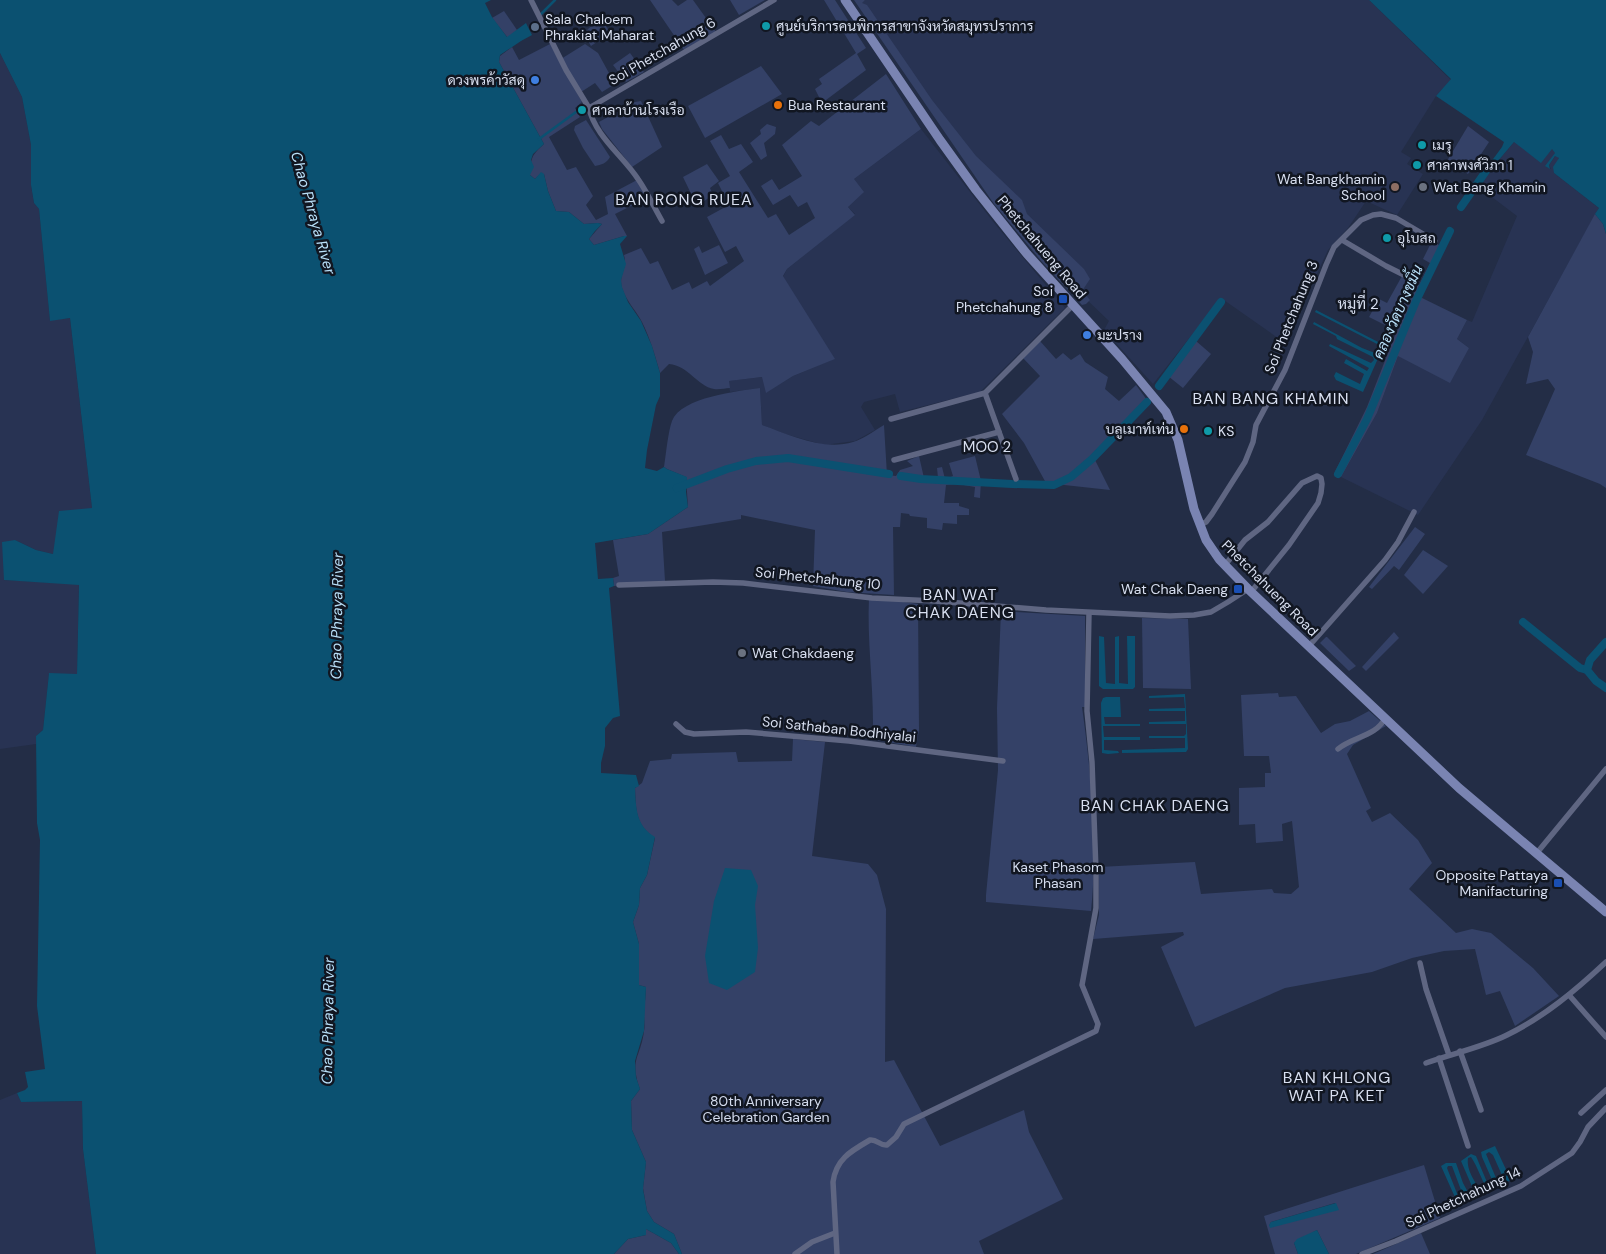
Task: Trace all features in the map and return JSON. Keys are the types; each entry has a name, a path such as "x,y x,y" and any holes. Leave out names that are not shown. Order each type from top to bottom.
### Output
{"main road":[{"name":"Phetchahueng Road","path":"845,0 976,190 1027,254 1128,365 1166,412 1178,440 1190,493 1200,525 1206,540 1225,566 1459,788 1606,912"}],"street":[{"path":"531,0 566,70 589,108 590,114 602,134 638,179 662,221"},
{"name":"Soi Phetchahung 6","path":"589,108 774,0"},
{"name":"Soi Phetchahung 3","path":"1200,525 1206,522 1212,514 1245,462 1256,426 1285,370 1334,247 1361,220 1372,215 1381,214 1396,218 1435,241"},
{"path":"1342,240 1416,281"},
{"path":"891,419 985,393 1073,305"},
{"path":"985,393 1016,479"},
{"path":"894,460 999,432"},
{"name":"Soi Phetchahung 10","path":"619,585 744,583 869,597 1089,613 1170,616 1203,614 1220,608 1250,590 1289,545 1318,503 1321,493 1321,478 1316,476 1302,483 1268,522 1245,540 1225,566"},
{"path":"1309,646 1385,560 1398,542 1414,512"},
{"path":"837,1254 833,1182 834,1172 839,1162 870,1140 875,1140 887,1146 896,1137 904,1124 1098,1029 1098,1024 1082,985 1096,908 1092,762 1087,711 1089,613"},
{"path":"1338,749 1348,742 1376,729 1385,718"},
{"name":"Soi Sathaban Bodhiyalai","path":"676,724 685,732 694,734 746,732 849,741 1003,761"},
{"path":"1536,854 1606,768"},
{"path":"1426,1063 1505,1036 1570,995 1606,962"},
{"path":"1420,963 1426,989 1450,1055"},
{"path":"1570,995 1606,1037"},
{"path":"1460,1051 1481,1110"},
{"path":"1439,1058 1468,1146"},
{"path":"1581,1113 1606,1090"},
{"name":"Soi Phetchahung 14","path":"1362,1254 1404,1238 1521,1186 1572,1153 1588,1127 1606,1108"},
{"path":"795,1254 812,1242 835,1233"}],"shaded area":[{"path":"865,0 1369,0 1451,80 1436,96 1401,152 1411,158 1407,164 1423,174 1397,215 1366,201 1348,228 1328,250 1285,343 1221,298 1153,384 1104,330 1109,321 1084,297 977,172 861,3"},
{"path":"0,53 22,97 31,145 31,185 34,203 39,209 50,320 70,318 92,508 53,554 36,550 15,540 4,580 79,584 77,674 49,674 43,730 36,736 36,744 0,749"},
{"path":"921,129 995,224 1065,308 980,392 900,412 895,394 864,402 861,407 875,430 855,441 824,445 785,434 762,425 760,388 730,392 728,381 763,377 767,392 793,376 834,359 783,277 787,269 855,214 848,207 854,179"},
{"path":"1514,142 1552,149 1556,152 1547,167 1551,169 1549,165 1556,155 1559,158 1554,173 1599,208 1482,420 1418,515 1341,477 1377,413 1398,356 1469,348 1457,339 1467,320 1472,322 1517,216 1480,188 1482,180"},
{"path":"17,1093 21,1102 82,1101 83,1149 96,1254 0,1254 0,1100"}],"green space":[{"path":"650,0 672,0 678,6 687,0 693,0 716,32 684,50"},
{"path":"730,0 765,0 739,15"},
{"path":"824,0 835,0 866,48 857,54 866,70 822,103 815,89 822,84 819,79 856,53"},
{"path":"854,0 865,0 862,3 867,5 932,100 976,156 1022,200 1027,214 1084,269 1090,279 1082,291 1090,300 1086,304 1082,305 1042,262 994,204"},
{"path":"504,11 517,30 508,38 492,18"},
{"path":"602,19 610,33 591,46 584,34"},
{"path":"550,44 582,102 575,108 580,117 549,137 567,170 576,167 593,196 586,205 596,220 608,214 605,197 637,180 647,198 615,214 627,236 594,245 589,239 602,224 584,224 569,212 556,211 544,174 539,175 535,179 530,175 532,158 544,144 499,62 500,56 512,47 519,60"},
{"path":"585,44 598,53 615,84 602,92 595,83 581,92 561,59"},
{"path":"630,53 644,72 626,82 613,65"},
{"path":"761,66 782,94 705,138 688,106"},
{"path":"886,74 921,129 854,179 864,192 848,207 855,215 787,269 783,276 835,359 793,376 766,393 762,377 729,381 730,388 716,389 703,384 682,368 669,364 660,373 645,328 622,288 621,279 625,264 624,255 641,248 650,264 658,261 672,290 689,282 692,289 707,281 710,286 744,261 736,246 725,252 707,217 729,205 718,183 730,176 710,141 721,135 729,149 741,144 753,162 739,172 768,218 776,214 789,235 815,218 807,202 798,207 790,195 773,205 761,186 772,179 779,190 802,176 782,145 811,121 819,126"},
{"path":"641,101 662,147 632,167 602,129 599,122 635,102"},
{"path":"586,120 610,157 606,162 595,166 574,130 575,126"},
{"path":"767,124 776,127 775,134 764,143 767,156 761,160 750,143 761,134 760,130"},
{"path":"1468,126 1489,142 1468,174 1447,161"},
{"path":"707,164 719,181 710,188 713,195 697,206 683,177"},
{"path":"1595,214 1603,224 1606,234 1606,488 1526,455 1555,389 1548,379 1526,384 1533,352 1528,337"},
{"path":"1443,238 1446,241 1420,297 1467,320 1457,339 1469,348 1450,383 1398,356 1377,413 1341,477 1334,474 1367,407 1408,307 1398,302 1385,325 1369,317 1379,299 1387,303 1402,276 1419,285 1430,263 1423,259 1432,241 1439,245"},
{"path":"719,245 728,263 705,275 694,249 699,246 702,253"},
{"path":"1040,341 1056,359 1063,353 1071,360 1080,354 1085,362 1108,377 1105,389 1119,401 1136,385 1150,404 1095,460 1110,490 1046,483 1024,443 1002,414 1040,376 1023,358"},
{"path":"1196,341 1211,354 1183,388 1168,376"},
{"path":"760,388 762,425 807,441 830,445 853,442 884,425 887,475 896,476 900,470 913,466 907,461 919,456 924,478 938,478 937,468 942,467 945,479 953,476 949,463 975,456 981,481 980,498 974,497 975,487 958,484 946,485 944,503 959,503 959,506 969,509 969,515 957,515 957,524 943,523 942,530 927,528 927,518 901,513 900,527 893,527 894,595 847,592 813,586 815,530 741,515 741,519 662,532 665,581 614,586 613,578 619,576 613,540 648,534 688,507 686,477 664,467 672,421 687,406 698,401"},
{"path":"1415,527 1425,534 1399,570 1394,566 1372,589 1369,587"},
{"path":"1423,550 1448,566 1423,594 1404,575"},
{"path":"869,597 918,604 919,730 916,747 870,739 873,723"},
{"name":"Kaset Phasom Phasan","path":"1001,611 1085,616 1085,707 1082,707 1094,835 1091,911 986,902 998,770 997,708"},
{"path":"1142,618 1188,619 1191,689 1143,688"},
{"path":"1394,632 1399,638 1366,671 1362,667"},
{"path":"1326,637 1356,666 1349,671 1320,643"},
{"path":"1278,693 1279,697 1296,696 1321,733 1335,724 1350,721 1369,711 1386,726 1353,745 1347,754 1371,808 1366,811 1372,822 1390,813 1418,840 1432,863 1409,889 1456,933 1472,929 1491,933 1533,968 1559,996 1515,1026 1500,991 1486,995 1475,949 1444,951 1412,958 1372,972 1285,988 1195,1027 1161,947 1184,935 1183,932 1093,939 1099,915 1099,867 1195,862 1201,894 1272,889 1274,893 1291,894 1299,887 1292,821 1282,824 1283,841 1256,843 1255,824 1239,825 1239,788 1265,787 1265,773 1271,773 1269,756 1244,756 1241,695"},
{"name":"80th Anniversary Celebration Garden","path":"793,739 825,742 812,856 868,864 877,875 886,909 885,1062 894,1060 940,1146 1024,1110 1029,1132 1063,1199 979,1241 984,1254 682,1254 674,1234 654,1222 647,1211 643,1188 646,1162 632,1130 631,1101 640,1089 636,1064 643,1040 646,987 639,985 639,944 633,922 639,905 640,888 647,875 655,838 648,833 640,822 636,810 635,788 642,783 650,761 671,759 672,754 736,752 738,762 792,761"},
{"path":"1424,1165 1440,1218 1356,1254 1329,1254 1317,1230 1294,1243 1298,1254 1275,1254 1264,1216","holes":["1335,1203 1338,1209 1269,1226 1271,1222"]},
{"path":"646,1229 671,1243 679,1254 614,1254 628,1239 646,1235"},
{"path":"1421,1233 1430,1254 1373,1254"}],"water":[{"name":"Chao Phraya River","path":"0,0 491,0 485,3 492,17 507,37 526,23 532,35 500,55 499,62 544,144 533,154 531,160 534,167 530,175 535,179 541,172 544,174 556,211 569,212 584,224 602,224 589,239 594,245 627,236 620,244 626,264 621,280 622,287 628,302 641,321 652,346 660,373 660,396 656,405 645,468 657,471 664,467 687,477 688,507 648,534 595,543 598,579 613,578 614,586 609,588 620,716 613,718 605,728 605,746 601,773 636,775 639,786 635,788 638,816 644,828 655,837 647,875 640,888 639,905 633,922 639,944 639,985 646,987 644,1031 635,1061 636,1077 640,1089 631,1101 632,1130 646,1162 643,1189 647,1211 654,1222 674,1234 682,1254 679,1254 671,1243 646,1229 646,1235 628,1239 614,1254 96,1254 83,1149 82,1101 21,1102 17,1093 28,1087 25,1072 45,1069 37,1006 40,840 37,823 36,736 43,730 49,673 77,674 79,585 4,580 2,542 15,540 36,550 53,554 59,511 92,508 70,318 50,321 39,209 34,203 31,185 31,145 22,97 0,53"},
{"path":"1369,0 1606,0 1606,234 1603,224 1595,214 1599,208 1554,173 1553,167 1559,158 1555,156 1549,165 1550,169 1545,166 1555,153 1552,149 1541,163 1514,142 1482,180 1479,178 1504,142 1436,96 1451,79"},
{"path":"1316,310 1384,345 1363,392 1336,380 1334,376 1336,372 1360,384 1364,374 1344,363 1346,359 1367,371 1369,368 1329,346 1330,344 1371,363 1374,360 1373,357 1337,339 1336,336 1313,324 1314,322 1375,353 1379,350 1379,345 1315,312"},
{"path":"1099,636 1104,637 1106,683 1115,684 1115,637 1119,636 1119,683 1128,684 1127,636 1135,636 1135,687 1133,689 1103,689 1099,686"},
{"path":"1185,694 1188,749 1186,752 1122,753 1122,750 1185,748 1185,738 1149,738 1149,736 1184,736 1186,734 1186,724 1149,724 1149,722 1185,721 1185,711 1149,711 1149,709 1185,708 1184,697 1149,698 1149,696"},
{"path":"1120,697 1121,717 1104,717 1105,724 1140,724 1140,726 1103,726 1104,737 1140,737 1140,740 1104,740 1104,750 1118,751 1119,753 1102,753 1101,703 1103,698"},
{"path":"725,868 751,870 758,886 755,905 758,948 755,972 727,990 709,983 705,956 714,901"},
{"path":"1495,1146 1510,1181 1505,1182 1493,1155 1489,1152 1486,1154 1496,1178 1497,1186 1488,1190 1471,1157 1468,1158 1470,1172 1481,1195 1470,1199 1461,1190 1452,1166 1448,1166 1447,1168 1461,1204 1458,1204 1441,1166 1446,1163 1456,1163 1470,1196 1474,1196 1474,1191 1461,1161 1471,1154 1476,1156 1489,1187 1492,1186 1493,1182 1481,1152"},
{"path":"1336,1203 1339,1210 1270,1228 1271,1222"},
{"path":"1317,1230 1329,1254 1298,1254 1294,1243 1297,1239"}],"waterway":[{"path":"540,15 555,0"},
{"path":"539,139 576,112"},
{"name":"คลองวัดบางขมิ้น","path":"1461,207 1486,171"},
{"name":"คลองวัดบางขมิ้น","path":"1338,474 1367,419 1416,301 1450,231"},
{"path":"1159,386 1221,302"},
{"path":"901,476 921,479 1054,485 1071,477 1092,459 1147,402"},
{"path":"677,488 727,469 756,461 788,458 889,474"},
{"path":"1523,622 1580,668 1587,670"},
{"path":"1606,642 1590,660 1587,670 1596,681 1606,688"}],"place":[{"name":"ศูนย์บริการคนพิการสาขาจังหวัดสมุทรปราการ","path":"766,26"},
{"name":"Sala Chaloem Phrakiat Maharat","path":"535,27"},
{"name":"ดวงพรค้าวัสดุ","path":"535,80"},
{"name":"Bua Restaurant","path":"778,105"},
{"name":"ศาลาบ้านโรงเรือ","path":"582,110"},
{"name":"เมรุ","path":"1422,145"},
{"name":"ศาลาพงศ์วิภา 1","path":"1417,165"},
{"name":"Wat Bangkhamin School","path":"1395,187"},
{"name":"Wat Bang Khamin","path":"1423,187"},
{"name":"อุโบสถ","path":"1387,238"},
{"name":"Soi Phetchahung 8","path":"1063,299"},
{"name":"มะปราง","path":"1087,335"},
{"name":"บลูเมาท์เท่น","path":"1184,429"},
{"name":"KS","path":"1208,431"},
{"name":"Wat Chak Daeng","path":"1238,589"},
{"name":"Wat Chakdaeng","path":"742,653"},
{"name":"Opposite Pattaya Manifacturing","path":"1558,883"}],"district":[{"name":"BAN RONG RUEA","path":"684,199"},
{"name":"หมู่ที่ 2","path":"1358,304"},
{"name":"BAN BANG KHAMIN","path":"1271,398"},
{"name":"MOO 2","path":"987,447"},
{"name":"BAN WAT CHAK DAENG","path":"960,603"},
{"name":"BAN CHAK DAENG","path":"1155,805"},
{"name":"BAN KHLONG WAT PA KET","path":"1337,1086"}]}
